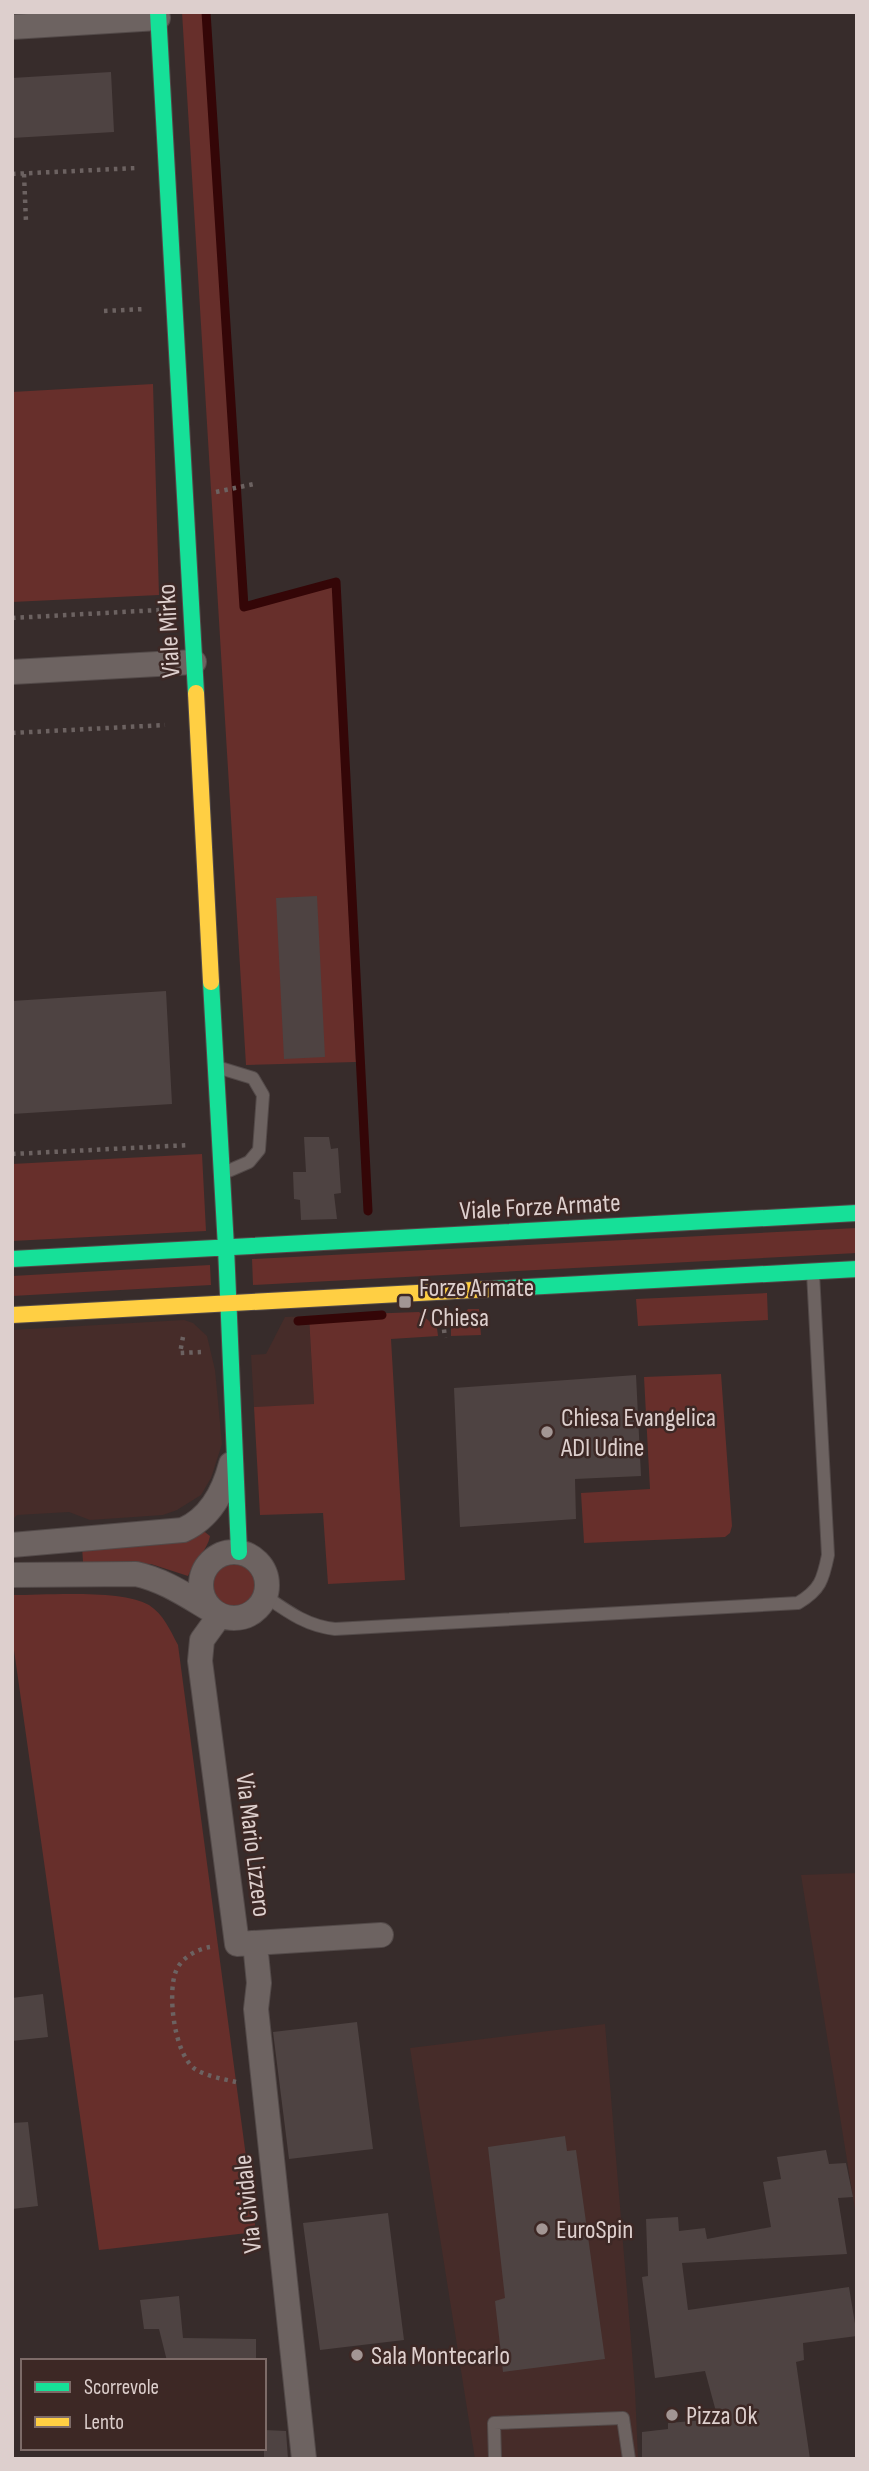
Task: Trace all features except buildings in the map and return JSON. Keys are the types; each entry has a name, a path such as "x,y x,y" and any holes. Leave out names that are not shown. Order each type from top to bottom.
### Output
{"street":[{"path":"12,27 158,15"},
{"name":"Viale Mirko","path":"158,15 226,1247"},
{"path":"12,672 194,662"},
{"name":"Viale Forze Armate","path":"12,1259 857,1213"},
{"path":"226,1247 239,1552"},
{"path":"12,1315 857,1269"},
{"path":"12,1545 183,1530 200,1520 220,1494 236,1446"},
{"path":"12,1575 136,1574 151,1577 216,1613 231,1618 252,1613 265,1596 267,1587 262,1568 256,1560 239,1552 227,1552 216,1556 208,1564 202,1574 200,1586 202,1597 216,1613"},
{"name":"Via Mario Lizzero","path":"216,1613 202,1640 200,1661 246,1943 382,1935"},
{"name":"Via Cividale","path":"246,1943 259,1983 256,2009 304,2459"}],"lane":[{"path":"216,1067 253,1078 263,1095 261,1142 256,1156 222,1174"},
{"path":"265,1596 303,1622 320,1628 335,1629 798,1603 812,1595 824,1578 828,1555 813,1272"},
{"path":"495,2459 494,2423 623,2418 629,2459"}],"path":[{"path":"12,174 166,166"},
{"path":"24,174 26,222"},
{"path":"225,489 254,484"},
{"path":"12,618 161,610"},
{"path":"12,733 175,725"},
{"path":"12,1154 201,1145"},
{"path":"183,1337 180,1353 191,1352"},
{"path":"246,1943 206,1948 187,1957 176,1972 171,1993 178,2040 194,2068 221,2079 264,2087"}],"shaded area":[{"path":"182,12 209,12 242,610 333,586 356,1062 246,1065"},
{"path":"153,384 159,595 12,602 12,392"},
{"path":"202,1154 206,1231 12,1241 12,1164"},
{"path":"857,1228 857,1253 253,1285 252,1259"},
{"path":"210,1265 211,1285 12,1296 12,1276"},
{"path":"767,1293 768,1320 638,1326 636,1299"},
{"path":"468,1309 479,1309 481,1335 451,1336 451,1328"},
{"path":"419,1312 437,1328 438,1336 391,1339 405,1580 328,1584 323,1513 260,1515 254,1407 314,1404 309,1316"},
{"path":"309,1316 314,1405 254,1407 251,1355 266,1354 285,1317"},
{"path":"184,1320 193,1323 207,1336 215,1370 222,1444 211,1478 201,1495 163,1515 90,1520 69,1512 17,1515 12,1520 12,1330"},
{"path":"721,1374 732,1526 730,1533 725,1537 584,1543 581,1493 650,1489 644,1377"},
{"path":"201,1529 210,1536 209,1541 188,1576 151,1564 83,1562 82,1546"},
{"path":"234,1562 251,1568 257,1585 251,1602 234,1608 217,1602 211,1585 217,1568"},
{"path":"83,1594 137,1600 159,1613 178,1645 256,2232 99,2250 12,1636 12,1595"},
{"path":"857,1873 857,2222 801,1875"},
{"path":"605,2024 635,2389 638,2459 475,2459 410,2048"}],"waterway":[{"path":"206,12 244,607 336,582 368,1211"},
{"path":"298,1321 382,1315"}],"traffic: fast":[{"path":"158,12 196,693"},
{"path":"211,982 239,1552"},
{"path":"12,1259 857,1213"},
{"path":"491,1289 857,1269"}],"traffic: slow":[{"path":"196,693 211,982"},
{"path":"12,1315 491,1289"}],"place":[{"name":"Forze Armate / Chiesa","path":"405,1302"},
{"name":"Chiesa Evangelica ADI Udine","path":"547,1432"},
{"name":"EuroSpin","path":"542,2229"},
{"name":"Sala Montecarlo","path":"357,2355"},
{"name":"Pizza Ok","path":"672,2415"}]}
